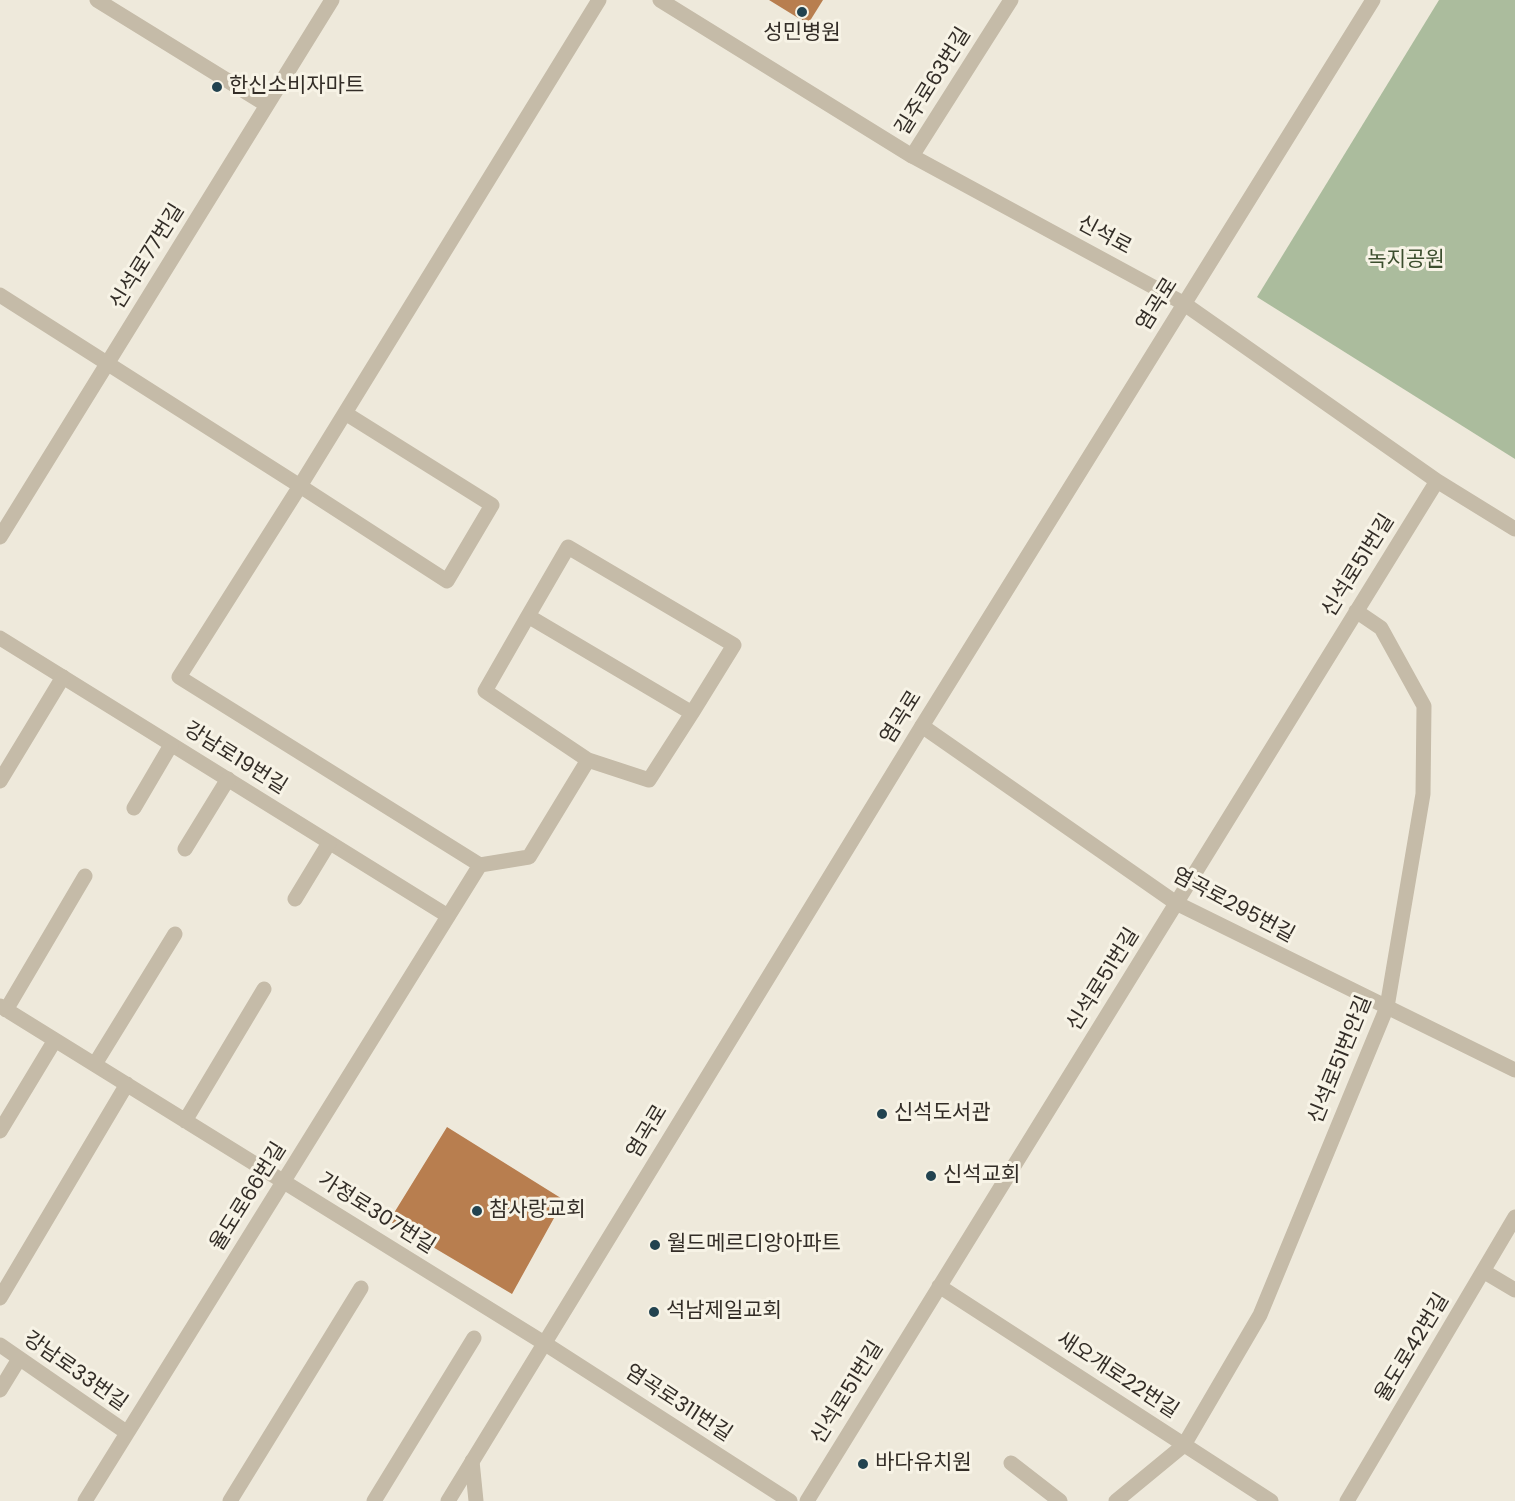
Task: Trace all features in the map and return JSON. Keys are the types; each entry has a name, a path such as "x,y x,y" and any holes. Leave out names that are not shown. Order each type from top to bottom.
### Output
{"street":[{"path":"97,0 267,105"},
{"name":"신석로77번길","path":"0,537 332,0"},
{"path":"588,760 529,857 480,865 179,676 300,486 599,0"},
{"name":"신석로","path":"660,0 912,156 1183,303 1437,481 1515,529"},
{"name":"길주로63번길","path":"912,156 1011,0"},
{"name":"염곡로","path":"448,1501 922,726 1373,0"},
{"path":"0,295 447,580 492,505 345,413"},
{"name":"신석로51번길","path":"807,1501 1437,481"},
{"path":"568,547 734,645 693,713 649,780 588,760 485,691 568,547"},
{"name":"신석로51번안길","path":"1184,1445 1260,1315 1387,1007 1423,794 1424,706 1381,628 1356,611"},
{"path":"528,616 693,713"},
{"name":"강남로19번길","path":"0,638 448,916"},
{"path":"0,781 63,677"},
{"name":"염곡로295번길","path":"922,726 1176,903 1515,1071"},
{"path":"134,808 171,745"},
{"path":"185,849 228,779"},
{"path":"295,899 330,843"},
{"name":"율도로66번길","path":"89,1500 126,1432 480,865"},
{"name":"가정로307번길","path":"85,876 3,1008 544,1343"},
{"path":"95,1064 175,934"},
{"path":"185,1120 264,989"},
{"path":"0,1131 55,1040"},
{"path":"0,1298 127,1084"},
{"name":"율도로42번길","path":"1347,1501 1515,1217"},
{"path":"1483,1271 1515,1290"},
{"name":"새오개로22번길","path":"939,1286 1271,1501"},
{"path":"230,1501 360,1287"},
{"path":"374,1501 474,1338"},
{"name":"염곡로311번길","path":"544,1343 790,1501"},
{"name":"강남로33번길","path":"0,1345 126,1432"},
{"path":"0,1390 19,1359"},
{"path":"1116,1501 1184,1445"},
{"path":"472,1461 476,1501"},
{"path":"1011,1463 1060,1501"}],"green space":[{"name":"녹지공원","path":"1439,0 1515,0 1515,459 1257,297"}],"building":[{"name":"성민병원","path":"769,0 823,0 808,24"},
{"name":"참사랑교회","path":"447,1127 564,1200 512,1294 389,1221"}],"place":[{"name":"성민병원","path":"802,12"},
{"name":"한신소비자마트","path":"217,87"},
{"name":"신석도서관","path":"882,1114"},
{"name":"신석교회","path":"931,1176"},
{"name":"참사랑교회","path":"477,1211"},
{"name":"월드메르디앙아파트","path":"655,1245"},
{"name":"석남제일교회","path":"654,1312"},
{"name":"바다유치원","path":"863,1464"}]}
